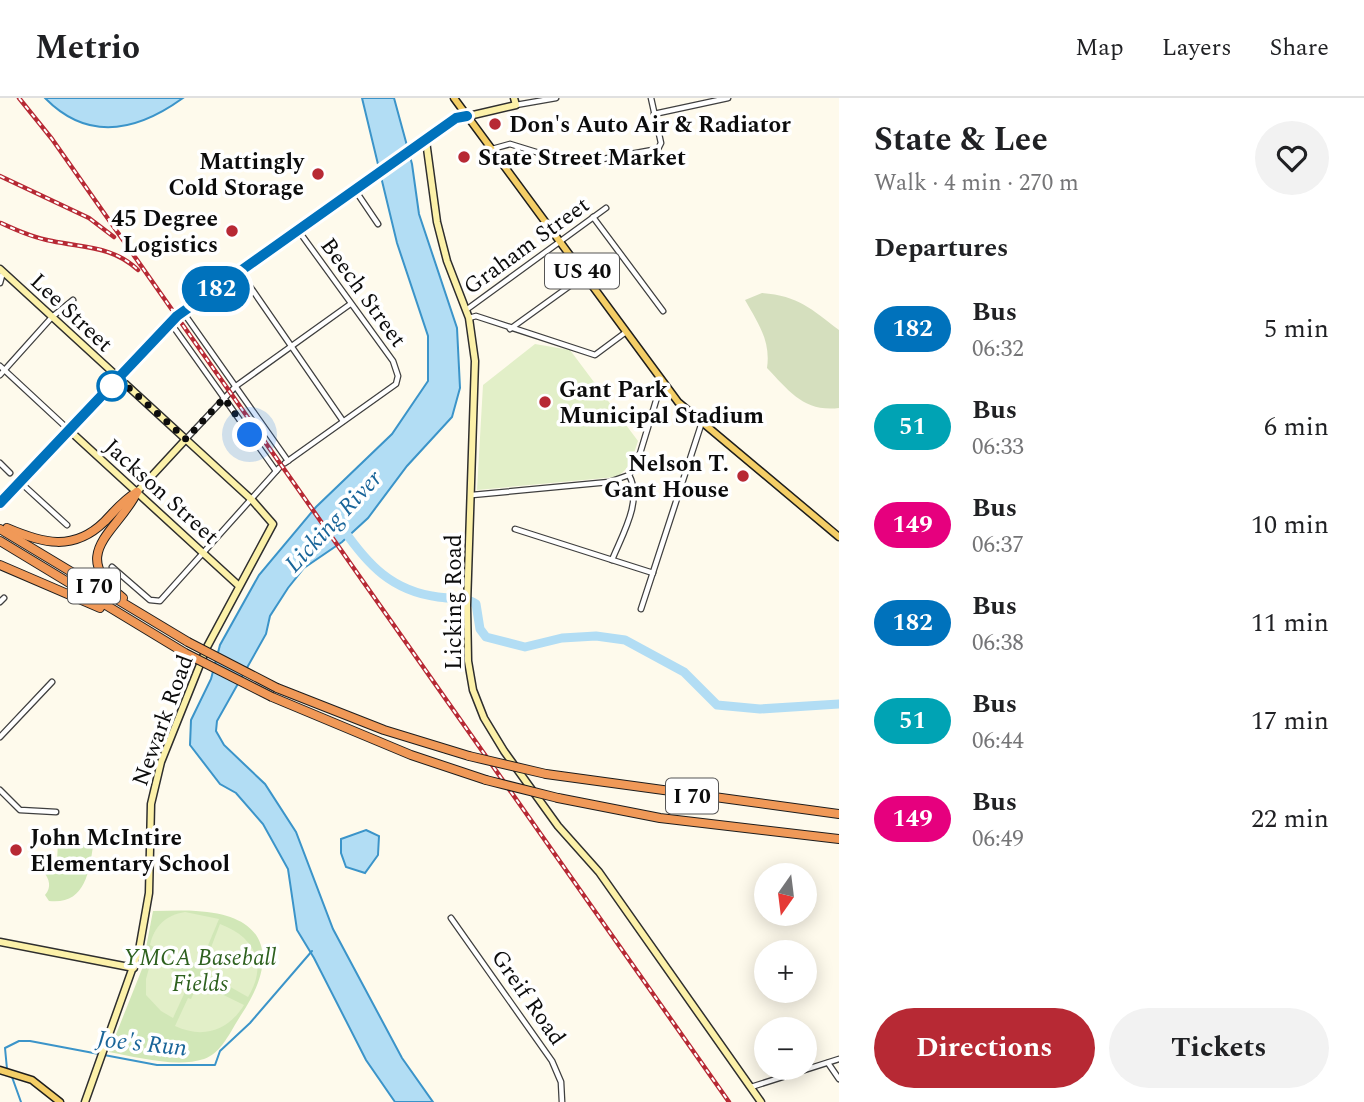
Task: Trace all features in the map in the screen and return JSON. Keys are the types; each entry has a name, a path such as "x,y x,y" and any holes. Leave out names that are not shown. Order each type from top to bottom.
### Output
{"highway":[{"path":"0,527 42,542 67,542 96,530 137,492"},
{"path":"137,492 106,531 98,560 103,579 139,610"},
{"name":"I 70","path":"0,527 188,642 277,688 384,730 469,756 546,774 839,814"},
{"name":"I 70","path":"0,541 185,653 272,697 411,755 486,780 558,798 660,818 839,839"},
{"path":"0,565 135,623"}],"main road":[{"name":"US 40","path":"454,98 678,402 839,537"},
{"path":"0,1070 42,1086 60,1102"}],"street":[{"path":"0,503 170,322 183,312 456,118 515,101 556,98"},
{"path":"492,149 510,144 575,164 660,147 651,98"},
{"path":"654,114 727,98"},
{"name":"Licking Road","path":"423,143 447,261 469,318 477,387 467,591 468,661 473,690 491,731 547,811 599,872 761,1102"},
{"path":"355,190 378,224"},
{"name":"Graham Street","path":"466,310 606,208"},
{"path":"593,217 663,311"},
{"name":"Beech Street","path":"298,230 349,305 393,362 398,376 396,384 343,422"},
{"path":"0,283 2,271"},
{"name":"Lee Street","path":"2,271 252,500 273,524"},
{"path":"183,312 287,462 343,422 240,272"},
{"path":"510,329 585,275"},
{"path":"1,370 52,317 73,300"},
{"path":"137,492 236,386 349,305"},
{"path":"469,318 476,316 595,355 626,332"},
{"path":"112,567 156,603 278,470 170,322"},
{"name":"Jackson Street","path":"1,370 238,585"},
{"path":"472,495 609,482 629,475 638,460 662,381"},
{"path":"641,610 702,422"},
{"path":"0,463 10,473"},
{"path":"612,560 633,504 634,489 629,475"},
{"path":"21,483 67,525"},
{"name":"Newark Road","path":"85,1102 134,968 149,893 150,821 156,777 193,679 238,585 273,524"},
{"path":"515,529 653,573"},
{"path":"0,737 52,682"},
{"path":"0,790 20,810 56,812"},
{"name":"Greif Road","path":"452,918 552,1061 561,1082 562,1102"},
{"path":"0,942 134,968"},
{"path":"751,1087 839,1059"},
{"path":"828,1063 839,1079"}],"green space":[{"path":"762,293 795,300 839,330 839,408 816,407 798,398 767,368 765,341 745,300"},
{"name":"Gant Park Municipal Stadium","path":"535,344 570,350 638,441 633,457 625,471 616,477 477,490 483,385"},
{"path":"58,841 93,846 83,886 70,898 49,901 45,895 49,883 44,872 57,862"},
{"name":"YMCA Baseball Fields","path":"153,911 221,914 240,921 253,931 260,944 263,959 253,995 221,1046 204,1059 169,1062 109,1052 142,969"},
{"path":"185,912 219,919 204,955 191,966 150,945 154,932 162,922"},
{"path":"220,924 242,936 255,953 257,974 248,997 202,971"},
{"path":"151,961 188,977 190,981 173,1018 161,1011 146,995 146,979"},
{"path":"201,984 244,1005 230,1021 214,1030 195,1032 175,1026 188,998 191,999 197,986"}],"water":[{"path":"45,98 183,98 148,119 112,127 78,121 61,112"},
{"name":"Licking River","path":"362,98 394,98 412,164 419,214 457,328 460,388 452,417 407,466 368,518 342,542 304,568 288,588 270,616 266,634 217,721 216,731 224,745 265,784 296,832 333,929 402,1058 433,1102 395,1102 366,1060 297,930 288,869 263,824 236,793 220,784 190,745 191,720 211,679 220,645 259,575 316,507 392,434 428,381 428,336 397,243"},
{"path":"366,830 379,836 378,855 365,873 346,867 341,853 341,839"}],"waterway":[{"name":"Licking River","path":"343,529 372,565 394,582 422,594 463,599 476,604 480,629 486,637 525,647 562,638 596,636 625,640 684,672 717,705 760,709 839,704"},
{"name":"Joe's Run","path":"7,1069 5,1048 19,1041 157,1065 215,1065 220,1051 250,1023 312,951"},
{"name":"Joe's Run","path":"12,1077 21,1102"}],"railway":[{"path":"19,98 52,139 729,1102"},
{"path":"0,176 89,218 114,237"},
{"path":"1,223 39,238 108,252 119,256 138,270"}],"bus line":[{"name":"182","path":"0,503 47,457 177,316 456,118 467,116"}],"place":[{"name":"Don's Auto Air & Radiator","path":"495,124"},
{"name":"State Street Market","path":"464,157"},
{"name":"Mattingly Cold Storage","path":"318,174"},
{"name":"45 Degree Logistics","path":"232,231"},
{"name":"Gant Park Municipal Stadium","path":"545,402"},
{"name":"Nelson T. Gant House","path":"743,476"},
{"name":"John McIntire Elementary School","path":"16,850"}],"route":[{"path":"112,386 118,378 186,439 224,398 250,435"}]}
